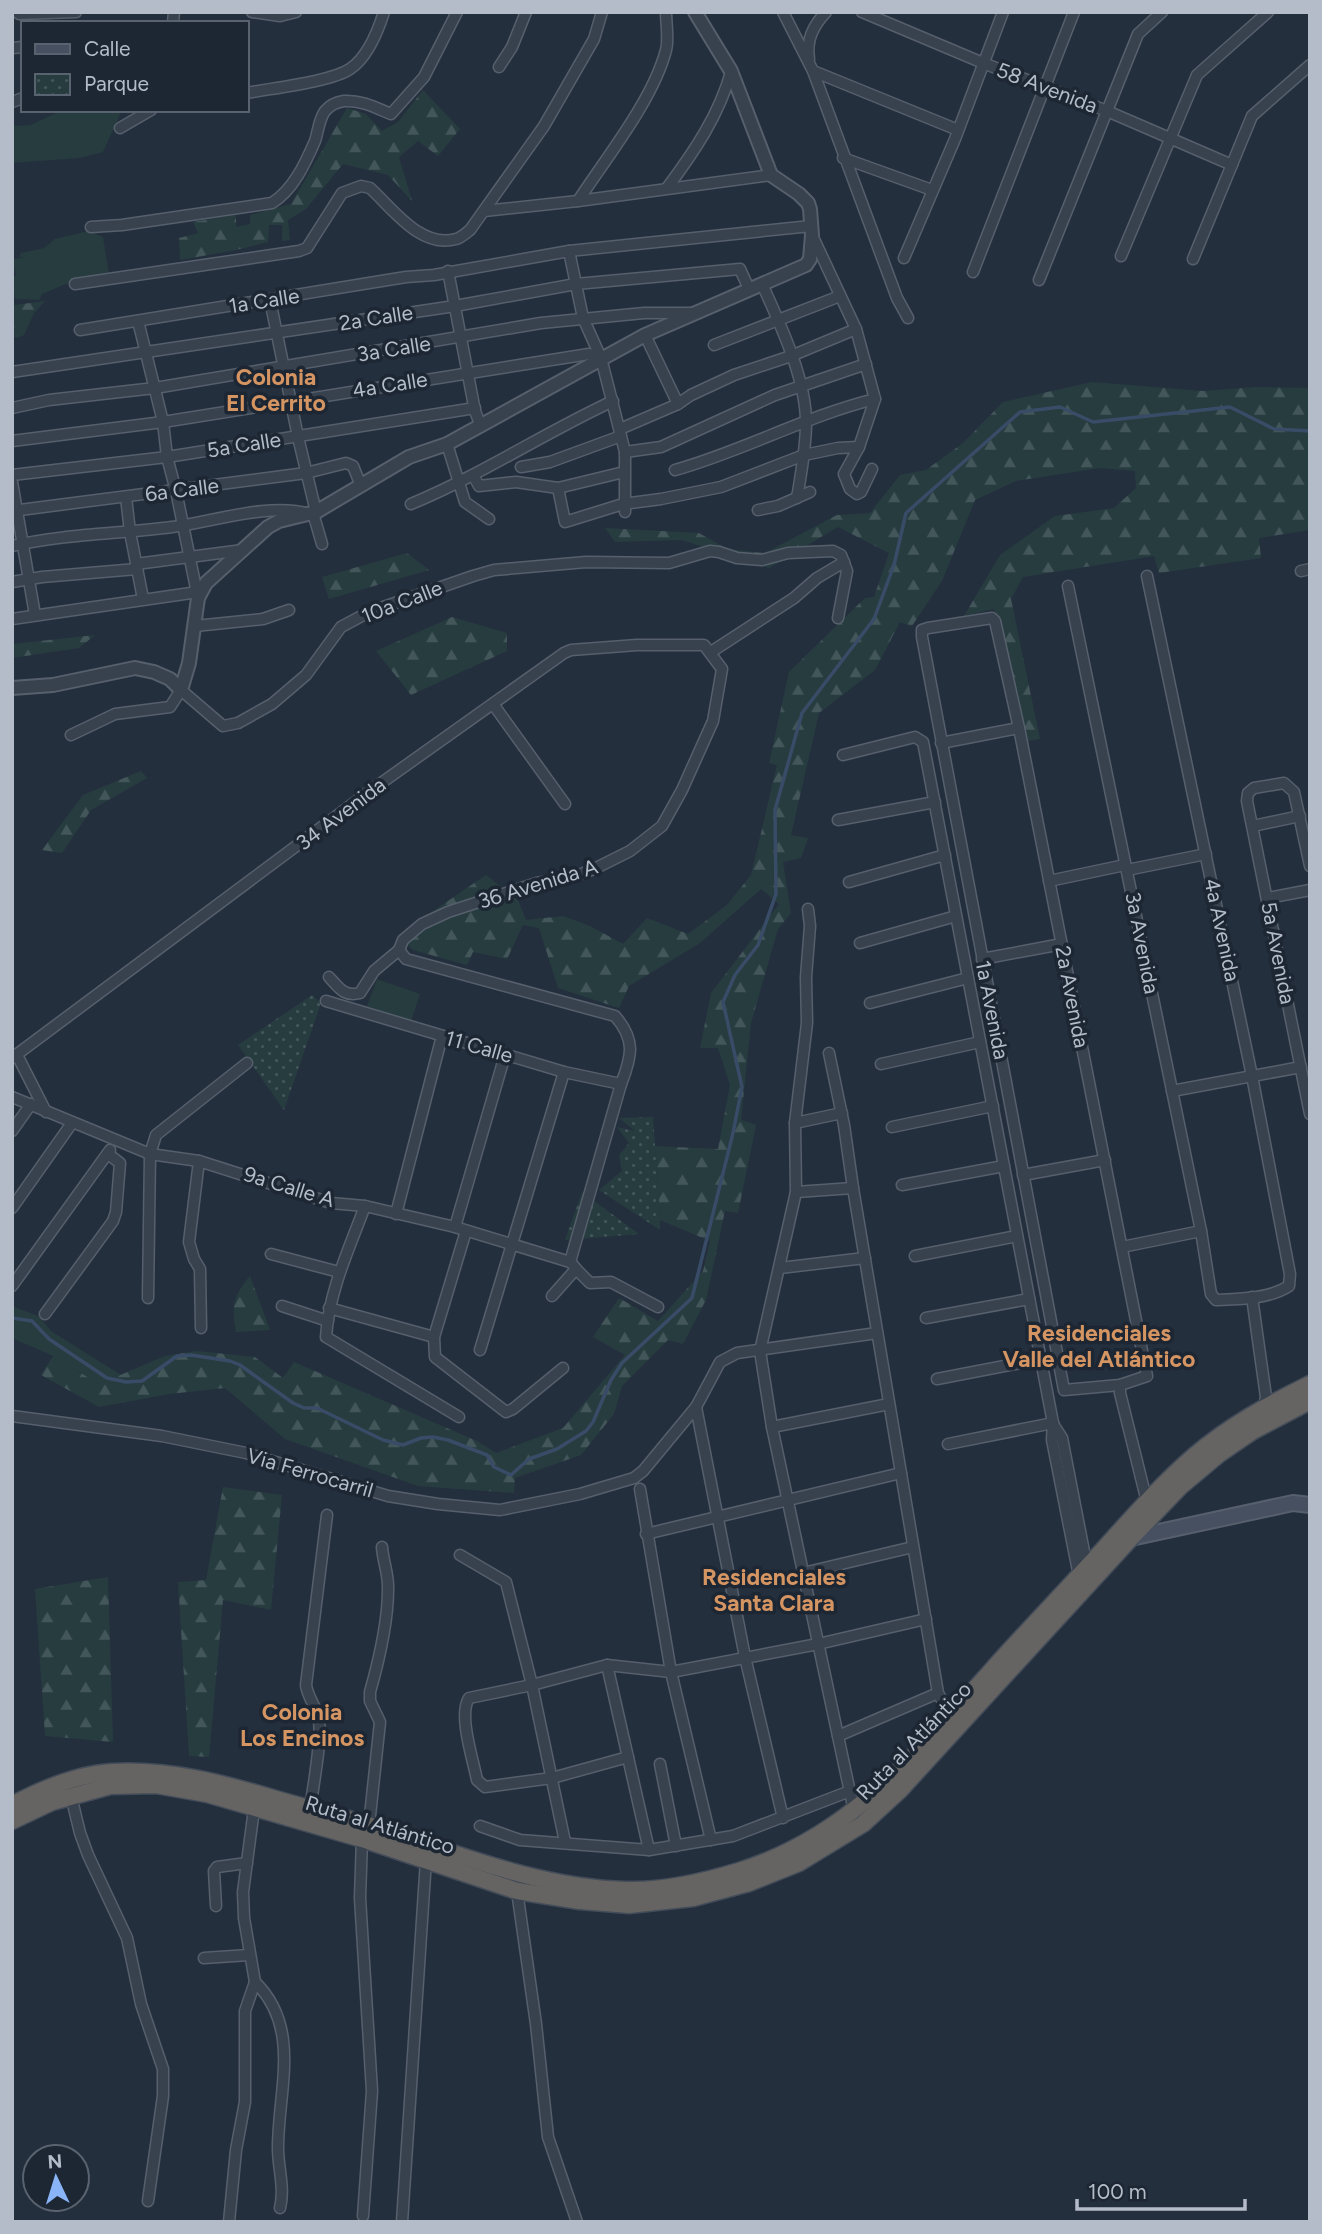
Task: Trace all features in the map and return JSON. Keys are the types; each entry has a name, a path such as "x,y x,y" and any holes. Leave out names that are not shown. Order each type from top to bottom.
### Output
{"highway":[{"name":"Ruta al Atlántico","path":"12,1821 71,1796 110,1786 156,1784 208,1794 254,1809 365,1832 517,1874 571,1885 628,1890 691,1884 742,1870 790,1851 855,1811 922,1750 1083,1571 1196,1454 1264,1407 1310,1384"},
{"name":"Ruta al Atlántico","path":"12,1805 57,1784 108,1772 157,1772 211,1780 310,1809 426,1860 517,1891 580,1901 629,1905 681,1900 749,1883 799,1863 863,1824 900,1790 1181,1486 1218,1455 1253,1431 1310,1401"}],"main road":[{"path":"1131,1538 1293,1503 1310,1505"}],"street":[{"path":"17,12 76,12"},
{"path":"252,12 280,16 296,12"},
{"path":"248,93 320,80 350,69 378,32 384,12"},
{"path":"91,227 272,203 284,196 314,142 324,112 332,105 346,101 366,103 391,114 424,77 457,12"},
{"path":"499,67 512,47 526,12"},
{"path":"75,284 299,251 307,248 342,192 361,186 370,188 418,233 430,239 457,239 470,230 544,126 594,39 602,12"},
{"path":"578,201 631,122 654,81 666,49 666,12"},
{"path":"12,619 143,599 194,596 268,527 279,521 313,513 409,457 447,444 645,335 806,265 810,259 810,209 804,198 771,175 731,71 695,12"},
{"path":"783,12 811,66 897,298 908,318"},
{"path":"811,66 809,39 826,12"},
{"name":"58 Avenida","path":"862,12 982,63 1107,111 1232,165"},
{"path":"904,258 958,130 1003,12"},
{"path":"973,272 1074,12"},
{"path":"1039,280 1138,34 1162,12"},
{"path":"1121,256 1197,75 1268,12"},
{"path":"1193,259 1255,111 1310,65"},
{"path":"811,66 958,130"},
{"path":"667,187 687,162 715,115 731,71"},
{"path":"120,128 148,112"},
{"path":"844,159 932,190"},
{"path":"484,211 771,175"},
{"path":"811,230 856,329 874,398 859,447 844,474 850,489 857,494 861,492 872,469"},
{"name":"1a Calle","path":"80,330 569,251 811,230"},
{"path":"569,251 583,318 601,358 625,452 624,508"},
{"name":"2a Calle","path":"12,372 455,306 576,284 740,270 748,289"},
{"path":"448,271 480,424"},
{"path":"762,284 791,356 806,421 797,498"},
{"path":"714,345 840,296"},
{"path":"270,300 313,513 322,544"},
{"name":"3a Calle","path":"12,408 49,400 155,388 541,323 644,313 694,313"},
{"path":"71,735 115,714 170,707 181,690 195,626 191,557 167,457 163,422 138,321"},
{"path":"521,467 550,462 620,433 734,375 791,356 856,329"},
{"path":"645,335 678,404"},
{"name":"4a Calle","path":"12,441 163,422 589,355 601,358"},
{"path":"625,452 661,447 744,408 866,364"},
{"path":"675,470 726,454 806,421 874,398"},
{"path":"411,504 459,484 560,426 613,401"},
{"name":"5a Calle","path":"12,475 167,457 475,408"},
{"path":"447,444 465,502 489,519"},
{"path":"558,488 565,522 721,487 804,455 859,447"},
{"name":"6a Calle","path":"15,511 306,473 350,463 361,486"},
{"path":"473,475 479,486 516,482 558,488 624,472"},
{"path":"12,482 17,545 29,579 35,615"},
{"path":"758,510 778,506 810,492"},
{"path":"126,497 143,599"},
{"path":"17,545 183,526 266,512 293,510 313,513"},
{"path":"12,582 136,567 243,550"},
{"name":"10a Calle","path":"12,688 53,685 135,668 154,672 170,680 223,726 231,726 257,714 306,675 341,627 369,612 494,570 586,562 668,564 710,551 737,558 762,560 788,553 833,551 841,555 844,562"},
{"path":"711,652 844,562 847,571 838,618"},
{"name":"4a Avenida","path":"1147,576 1252,1076 1290,1274 1289,1286 1280,1291 1252,1297"},
{"name":"3a Avenida","path":"1068,586 1211,1294 1216,1300 1252,1297"},
{"path":"195,626 263,619 289,610"},
{"name":"1a Avenida","path":"993,619 922,629 941,743 1065,1390 1120,1385"},
{"name":"2a Avenida","path":"993,619 1019,728 1147,1376 1120,1385"},
{"name":"34 Avenida","path":"14,1056 370,791 571,650 698,643 711,652"},
{"name":"36 Avenida A","path":"329,977 340,991 351,995 360,993 374,971 399,950 403,940 422,924 448,912 537,883 576,876 630,851 662,826 682,790 713,721 722,668 711,652"},
{"path":"493,704 565,804"},
{"path":"941,743 1019,728"},
{"path":"843,755 915,737 923,743 1053,1423 1062,1438 1083,1571"},
{"name":"5a Avenida","path":"1300,816 1294,792 1284,783 1254,788 1248,793 1247,801 1310,1114"},
{"path":"838,820 934,802"},
{"path":"1253,827 1300,816 1310,866"},
{"path":"1049,881 1206,853"},
{"path":"849,882 945,855"},
{"path":"1268,898 1310,890"},
{"path":"808,909 810,926 806,977 807,1023 795,1123 796,1192 760,1351 772,1427 855,1811"},
{"path":"859,943 956,916"},
{"path":"982,959 1062,944"},
{"path":"399,950 407,959 615,1016 625,1027 631,1041 626,1072 573,1266 552,1296"},
{"path":"870,1003 968,978"},
{"name":"11 Calle","path":"326,1001 564,1072 621,1084"},
{"path":"396,1213 442,1036"},
{"path":"881,1064 980,1042"},
{"path":"829,1053 842,1113 938,1693 951,1717"},
{"path":"455,1227 505,1055"},
{"path":"14,1056 47,1112"},
{"path":"148,1298 150,1154 156,1135 247,1063"},
{"path":"1172,1091 1301,1067"},
{"path":"480,1350 564,1072"},
{"name":"9a Calle A","path":"12,1097 150,1154 199,1161 331,1203 365,1206 396,1213 455,1227 511,1245 573,1266 590,1283 611,1282 658,1307"},
{"path":"12,1131 31,1104"},
{"path":"892,1127 993,1107"},
{"path":"795,1123 842,1113"},
{"path":"12,1208 72,1123"},
{"path":"12,1286 115,1141"},
{"path":"46,1314 113,1221 120,1163 108,1154"},
{"path":"1023,1175 1105,1160"},
{"path":"199,1161 189,1242 200,1269 201,1328"},
{"path":"902,1185 1004,1166"},
{"path":"796,1192 853,1188"},
{"path":"365,1206 340,1272 330,1308 327,1338 459,1417"},
{"path":"466,1231 434,1337 434,1356 506,1412 563,1368"},
{"path":"1122,1247 1200,1231"},
{"path":"915,1256 1017,1236"},
{"path":"271,1254 340,1272"},
{"path":"780,1268 865,1258"},
{"path":"1252,1297 1266,1397 1264,1407"},
{"path":"926,1318 1029,1299"},
{"path":"282,1306 328,1321"},
{"path":"330,1308 434,1337"},
{"name":"Via Ferrocarril","path":"12,1416 174,1438 246,1453 388,1496 500,1510 580,1494 634,1478 643,1471 696,1407 720,1362 737,1353 877,1333"},
{"path":"937,1379 1041,1359"},
{"path":"1120,1385 1147,1502"},
{"path":"772,1427 889,1404"},
{"path":"696,1407 745,1657 783,1818"},
{"path":"948,1444 1053,1423"},
{"path":"646,1534 901,1473"},
{"path":"640,1489 671,1672 711,1840"},
{"path":"310,1809 320,1726 315,1707 307,1697 306,1685 327,1515"},
{"path":"803,1573 914,1546"},
{"path":"363,2216 372,2091 360,1898 365,1832 380,1722 370,1702 370,1692 384,1627 388,1591 382,1547"},
{"path":"460,1555 506,1582 532,1685 565,1842"},
{"path":"628,1757 552,1777 485,1787 477,1780 464,1714 466,1701 469,1698 607,1665 671,1672 818,1644 926,1619"},
{"path":"607,1665 649,1850"},
{"path":"838,1736 938,1693"},
{"path":"660,1764 676,1846"},
{"path":"480,1826 520,1840 649,1850 733,1836 850,1791"},
{"path":"71,1796 84,1844 127,1938 141,2004 163,2069 163,2096 148,2201"},
{"path":"229,2222 244,2102 245,2011 255,1982 249,1955 243,1892 254,1809"},
{"path":"402,2222 426,1860"},
{"path":"216,1906 214,1871 217,1867 247,1863"},
{"path":"517,1891 536,2024 548,2137 577,2222"},
{"path":"204,1958 249,1955"},
{"path":"255,1982 268,1994 276,2012 285,2049 278,2151 282,2200 280,2208"}],"green space":[{"path":"423,90 460,129 438,156 418,141 399,157 412,201 388,175 343,164 306,209 288,220 290,240 282,241 282,225 269,225 268,242 180,260 179,238 198,233 193,222 236,215 236,227 250,224 250,215 291,204 347,108 366,114 382,131 398,122"},
{"path":"58,112 121,112 103,152 79,158 12,163 12,126 31,125"},
{"path":"89,231 103,237 109,274 78,279 42,294 39,300 15,299 12,278 16,275 12,259 27,257 19,257 21,253 44,248 55,239"},
{"path":"45,301 34,313 24,335 17,338 12,335 12,302 15,305"},
{"path":"1092,382 1203,391 1256,387 1310,388 1310,530 1259,538 1261,558 1159,573 1154,556 1023,577 1011,599 1040,739 1028,741 994,609 964,616 1000,555 1055,516 1114,508 1136,488 1135,471 1100,468 1016,481 975,500 942,581 912,626 900,622 875,670 819,713 791,835 808,838 801,858 783,862 791,913 778,929 751,1023 741,1120 756,1125 738,1213 725,1211 706,1300 683,1344 668,1340 622,1386 614,1414 581,1455 515,1478 514,1493 418,1486 285,1439 225,1388 169,1394 99,1407 41,1375 53,1356 99,1384 165,1356 196,1351 255,1357 283,1378 294,1362 477,1441 496,1453 563,1428 625,1355 593,1337 619,1298 658,1321 703,1271 710,1241 660,1220 655,1146 718,1149 730,1085 718,1048 700,1048 711,993 779,904 761,889 700,943 629,986 619,1008 558,988 539,928 523,925 507,959 473,952 467,965 413,950 398,935 486,875 518,900 526,920 563,916 590,926 623,944 647,918 688,934 727,905 751,875 777,765 769,763 789,672 865,598 874,597 889,553 838,527 769,568 682,540 615,542 605,528 699,533 727,549 765,553 837,515 870,513 900,475 926,470 963,443 1003,402"},
{"path":"407,553 429,570 329,599 322,577"},
{"path":"452,617 507,633 507,651 411,695 376,651"},
{"path":"95,635 79,648 12,658 12,644"},
{"path":"141,771 147,778 91,810 62,853 42,850 83,795"},
{"path":"377,979 420,994 411,1021 367,1006"},
{"path":"312,995 321,1003 284,1110 238,1045"},
{"path":"653,1117 660,1230 599,1190 622,1171 619,1155 629,1143 617,1127 635,1131 619,1118"},
{"path":"582,1192 639,1234 565,1240"},
{"path":"250,1276 270,1330 236,1332 235,1302"},
{"path":"12,1306 40,1317 51,1331 121,1375 99,1384 53,1356 12,1338"},
{"path":"223,1487 282,1495 271,1610 223,1600 209,1757 189,1756 178,1582 206,1580"},
{"path":"108,1577 113,1742 45,1736 35,1589"}],"waterway":[{"path":"12,1318 32,1321 49,1339 107,1378 126,1382 142,1381 177,1356 191,1355 230,1361 304,1408 317,1408 383,1440 403,1445 421,1438 448,1440 487,1455 494,1467 511,1475 529,1459 557,1449 586,1431 622,1363 692,1298 742,1087 723,1002 735,975 758,945 776,894 775,810 802,713 874,619 894,565 906,513 1020,412 1060,407 1093,422 1230,407 1274,429 1310,431"}],"district":[{"name":"Colonia El Cerrito","path":"276,390"},
{"name":"Residenciales Valle del Atlántico","path":"1099,1346"},
{"name":"Residenciales Santa Clara","path":"774,1590"},
{"name":"Colonia Los Encinos","path":"302,1725"}]}
